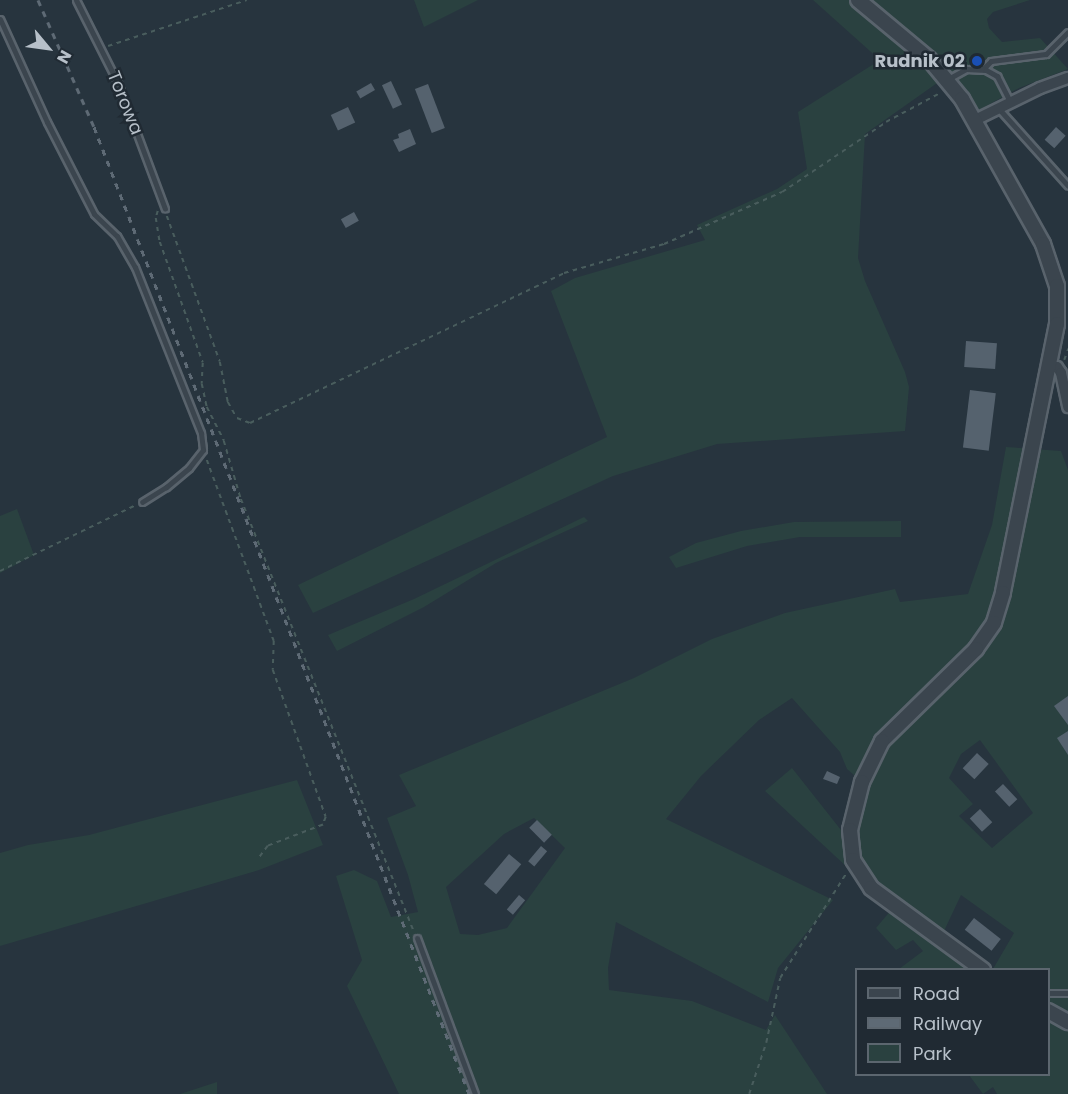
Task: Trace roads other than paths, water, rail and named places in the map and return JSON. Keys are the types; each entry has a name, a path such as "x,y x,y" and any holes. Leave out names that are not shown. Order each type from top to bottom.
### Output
{"street":[{"path":"858,0 918,48 950,83 975,120 1043,244 1054,271 1058,309 1003,593 994,623 976,649 895,725 878,747 862,782 851,822 849,843 855,867 879,894 982,968"},
{"path":"975,120 1010,102 1068,78"},
{"path":"1048,365 1057,367 1061,373 1068,408"},
{"path":"1050,1012 1068,1022"}],"lane":[{"name":"Torowa","path":"76,0 118,83 165,209"},
{"path":"0,19 47,122 94,213 117,236 135,267 201,433 203,450 181,477 142,502"},
{"path":"983,69 991,61 1046,54 1068,32"},
{"path":"950,83 966,69 983,69 997,76 1010,102"},
{"path":"998,108 1068,186"},
{"path":"417,938 474,1094"},
{"path":"1050,993 1068,993"}],"railway":[{"path":"38,0 94,127 469,1094"}],"place":[{"name":"Rudnik 02","path":"977,61"}]}
